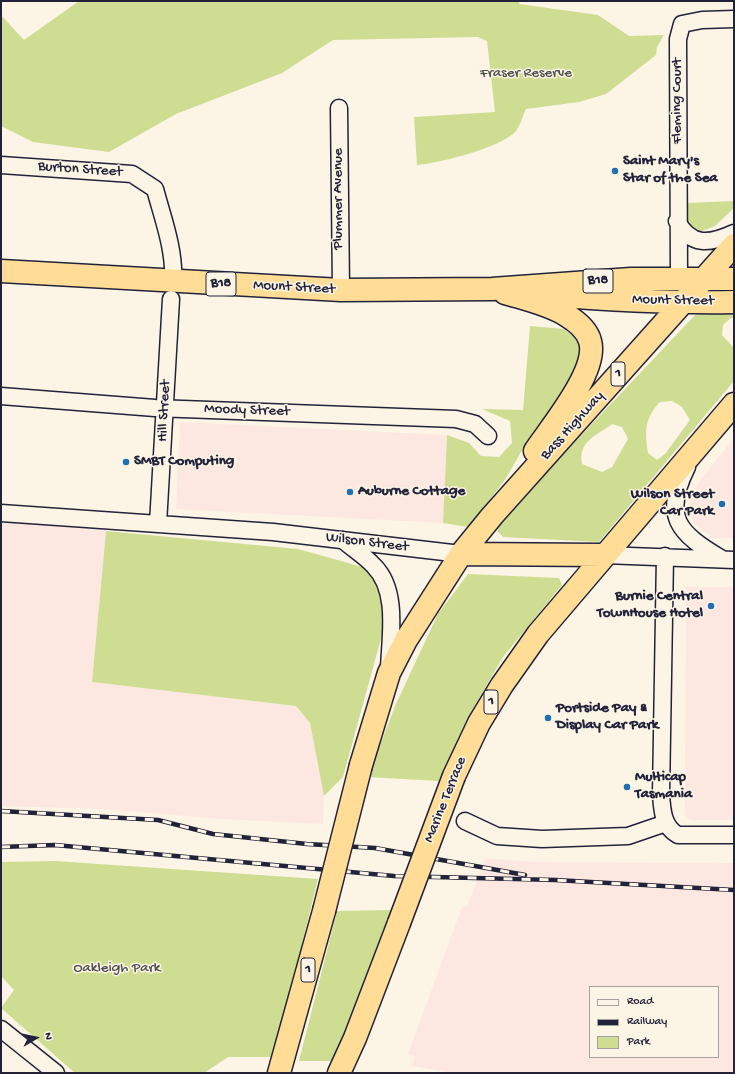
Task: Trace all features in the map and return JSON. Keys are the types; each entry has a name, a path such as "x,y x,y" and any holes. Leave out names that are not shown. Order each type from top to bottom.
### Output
{"highway":[{"name":"Bass Highway","path":"461,554 492,516 734,245"},
{"name":"Mount Street","path":"1,271 172,290 492,289 604,281 734,279"},
{"name":"Fleming Court","path":"679,279 682,303"},
{"name":"Mount Street","path":"492,289 594,299 682,303 734,302"},
{"path":"492,289 538,303 565,314 581,326 590,341 591,349 588,369 580,385 492,516"},
{"name":"1","path":"604,555 734,404"},
{"name":"1","path":"279,1073 324,911 362,765 389,673 406,640 461,554"},
{"name":"Wilson Street","path":"461,554 604,555"},
{"name":"Marine Terrace","path":"339,1073 355,1038 454,776 478,723 502,685 538,634 604,555"}],"street":[{"name":"Fleming Court","path":"679,279 677,221 678,39 682,24 702,20 734,19"},
{"name":"Plummer Avenue","path":"339,108 341,290"},
{"name":"Burton Street","path":"1,165 132,174 155,189 174,267 172,290"},
{"path":"677,221 687,235 700,241 716,240 734,233"},
{"name":"Hill Street","path":"158,524 172,290"},
{"name":"Moody Street","path":"1,396 166,408 456,419 475,424 488,436"},
{"path":"697,447 678,488 675,511 679,522 693,540 728,560"},
{"name":"Wilson Street","path":"1,513 273,532 461,554"},
{"path":"343,540 374,566 383,578 389,600 391,621 389,673"},
{"name":"Wilson Street","path":"604,555 665,556 728,560"},
{"path":"665,556 661,794 666,823 674,833 687,836"},
{"name":"Marine Terrace","path":"465,821 486,832 506,838 613,838 636,834 666,823"},
{"path":"613,838 734,835"},
{"path":"1,1029 56,1073"}],"shaded area":[{"path":"180,422 447,435 443,523 176,509"},
{"path":"734,438 734,538 714,538 695,525 688,511 692,494 702,478"},
{"path":"1,513 107,521 92,682 296,706 310,723 324,796 323,824 221,819 102,809 1,806"},
{"path":"686,587 734,587 734,820 690,820 685,815"},
{"path":"486,858 535,862 734,863 734,1073 451,1073 412,1066 415,1057 408,1054 462,907 467,907"}],"green space":[{"name":"Fraser Reserve","path":"79,1 520,1 519,4 598,15 629,36 664,35 657,47 656,55 606,94 579,102 526,109 516,131 508,137 484,149 469,154 427,164 417,165 414,117 495,112 487,41 478,37 333,40 282,73 176,114 109,152 33,142 1,126 1,15 24,40"},
{"path":"734,201 734,208 715,226 702,231 696,229 688,221 686,203"},
{"path":"697,313 734,314 734,318 731,318 723,325 722,335 734,348 734,381 599,542 503,537 498,532 498,525 516,504","holes":["672,401 682,407 690,420 665,454 657,460 648,453 646,439 648,420 660,402","612,424 622,427 628,439 612,467 602,472 582,464 581,456 586,444 594,436"]},
{"path":"530,326 564,329 581,342 580,375 528,440 506,478 468,527 443,523 447,435 469,443 481,456 499,457 512,443 510,421 482,409 523,410"},
{"path":"106,531 298,549 359,566 374,574 383,586 385,624 343,777 324,796 310,723 296,706 92,682"},
{"path":"468,574 559,578 562,585 503,657 467,719 439,781 368,777 395,706 438,614"},
{"name":"Oakleigh Park","path":"55,861 318,879 274,1057 228,1057 204,1073 75,1073 1,1008 14,990 1,976 1,862"},
{"path":"393,910 333,1061 299,1061 337,911"}],"railway":[{"path":"1,811 158,820 213,834 307,844 375,848 525,875"},
{"path":"1,847 55,845 394,876 555,880 734,890"}],"place":[{"name":"Saint Mary's Star of the Sea","path":"615,171"},
{"name":"SMBT Computing","path":"126,462"},
{"name":"Auburne Cottage","path":"350,492"},
{"name":"Wilson Street Car Park","path":"722,504"},
{"name":"Burnie Central TownHouse Hotel","path":"711,606"},
{"name":"Portside Pay & Display Car Park","path":"548,718"},
{"name":"Multicap Tasmania","path":"627,787"}]}
